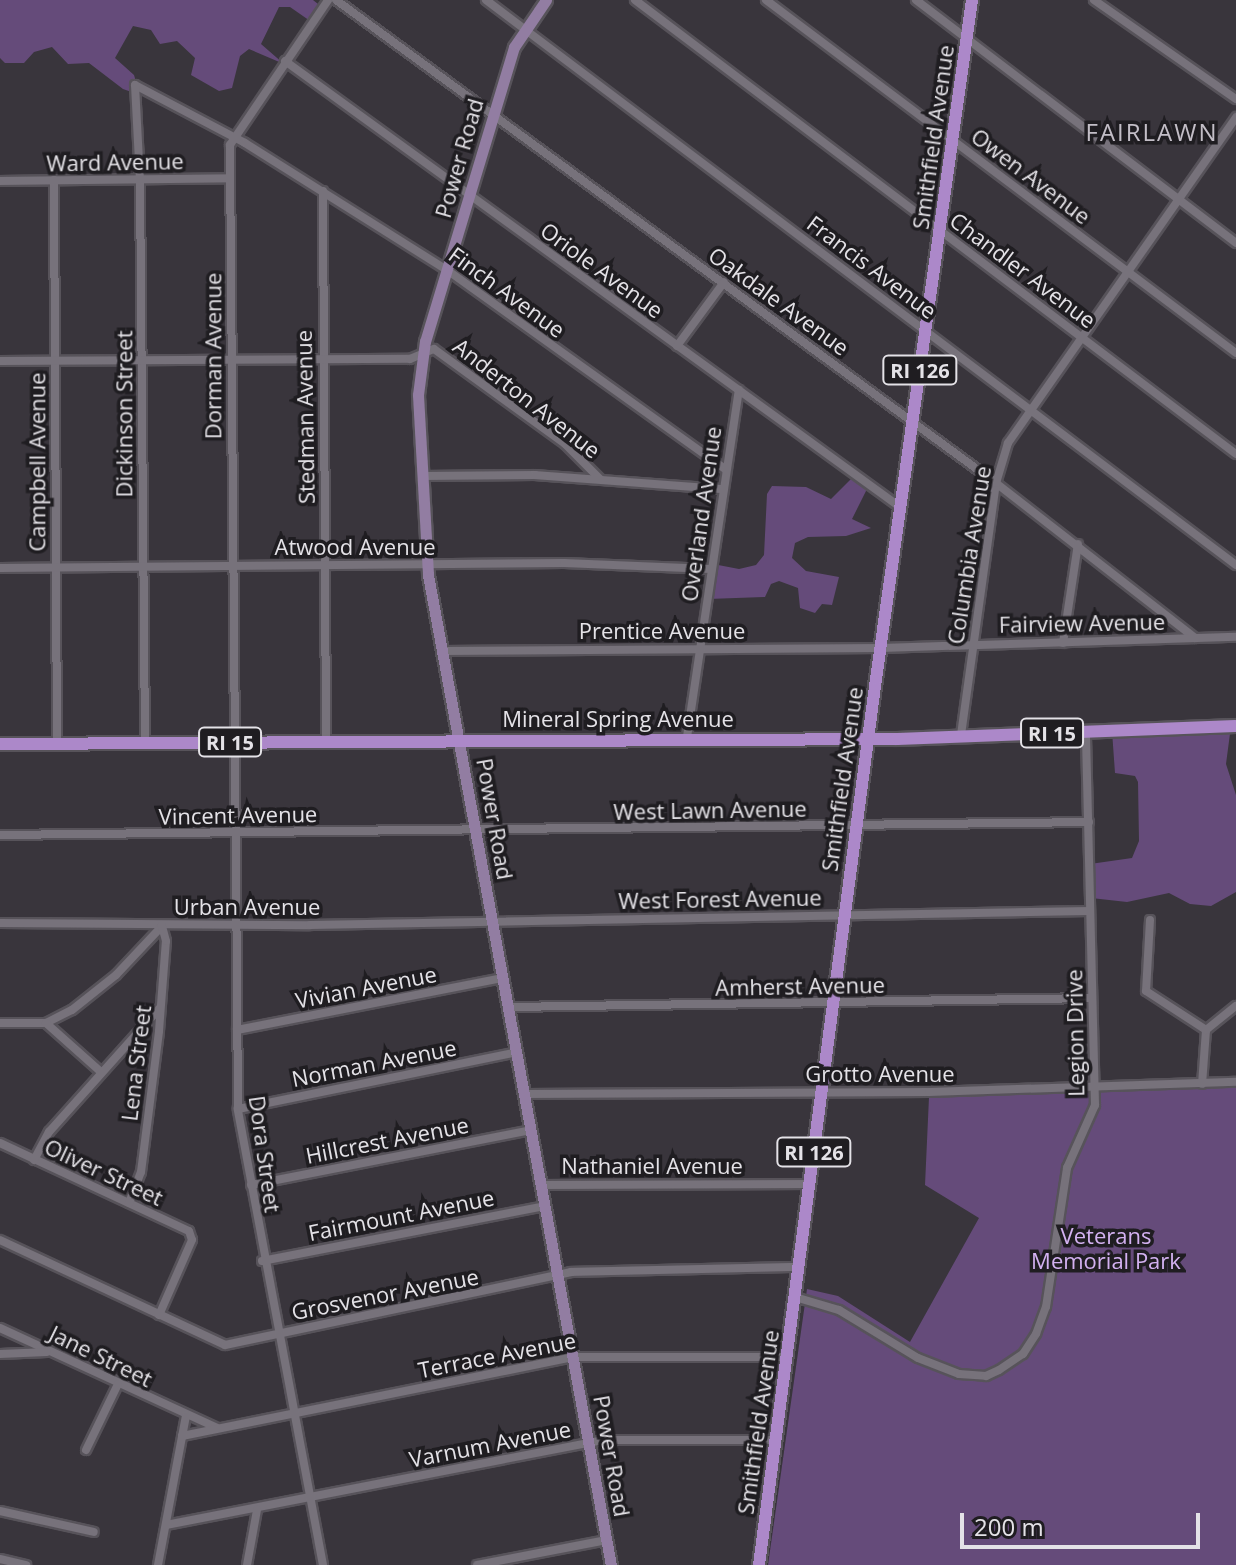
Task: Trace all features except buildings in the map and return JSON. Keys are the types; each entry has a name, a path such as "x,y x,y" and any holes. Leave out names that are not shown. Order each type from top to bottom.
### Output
{"main road":[{"name":"Power Road","path":"546,0 523,28 492,114 422,354 418,395 428,565 611,1565"},
{"name":"Smithfield Avenue","path":"759,1565 868,739 972,0"},
{"name":"Mineral Spring Avenue","path":"0,744 687,737 868,739 1236,726"}],"street":[{"path":"233,136 328,0"},
{"name":"Oakdale Avenue","path":"336,0 996,483 1195,638"},
{"name":"Francis Avenue","path":"486,0 1236,565"},
{"name":"Chandler Avenue","path":"635,0 1236,454"},
{"name":"Owen Avenue","path":"766,0 1236,353"},
{"path":"916,0 1236,243"},
{"path":"1094,0 1236,99"},
{"name":"Oriole Avenue","path":"285,61 900,507"},
{"name":"Finch Avenue","path":"135,85 233,136 447,270 725,469"},
{"name":"Dickinson Street","path":"135,85 140,181 145,743"},
{"name":"Columbia Avenue","path":"961,735 996,483 1008,443 1236,117"},
{"name":"Dorman Avenue","path":"233,136 230,178 230,359 234,742"},
{"name":"Ward Avenue","path":"0,181 230,178"},
{"name":"Campbell Avenue","path":"54,180 57,744"},
{"name":"Stedman Avenue","path":"323,191 326,740"},
{"path":"677,346 724,282"},
{"name":"Anderton Avenue","path":"0,361 322,357 410,359 434,349 565,444 600,479"},
{"name":"Overland Avenue","path":"687,737 739,390"},
{"path":"422,476 600,479 723,489"},
{"path":"1063,643 1078,544"},
{"name":"Atwood Avenue","path":"0,568 428,565 711,569"},
{"name":"Fairview Avenue","path":"881,648 1236,637"},
{"name":"Prentice Avenue","path":"443,651 881,648"},
{"name":"Legion Drive","path":"795,1297 839,1310 918,1358 959,1374 986,1376 1011,1363 1028,1348 1041,1321 1067,1168 1093,1113 1096,1087 1086,733"},
{"name":"Dora Street","path":"234,742 238,1109 262,1261 323,1565"},
{"name":"West Lawn Avenue","path":"477,830 1089,822"},
{"name":"Vincent Avenue","path":"0,835 477,830"},
{"name":"West Forest Avenue","path":"493,921 1090,911"},
{"path":"1150,920 1146,991 1206,1030"},
{"name":"Urban Avenue","path":"0,923 162,926 493,921"},
{"path":"0,1023 46,1023 96,992 162,926"},
{"name":"Lena Street","path":"129,1203 141,1172 166,941 162,926"},
{"name":"Vivian Avenue","path":"237,1030 503,978"},
{"name":"Amherst Avenue","path":"509,1007 832,1005 1092,998"},
{"path":"1202,1084 1206,1030 1236,1006"},
{"path":"34,1160 49,1132 160,1008"},
{"path":"46,1023 101,1072"},
{"name":"Norman Avenue","path":"238,1109 517,1052"},
{"name":"Grotto Avenue","path":"525,1094 821,1092 1236,1082"},
{"name":"Hillcrest Avenue","path":"251,1185 531,1130"},
{"name":"Oliver Street","path":"0,1143 192,1236 159,1315"},
{"name":"Nathaniel Avenue","path":"542,1185 809,1184"},
{"name":"Fairmount Avenue","path":"262,1261 546,1206"},
{"name":"Grosvenor Avenue","path":"0,1240 221,1345 558,1276 601,1270 799,1267"},
{"name":"Jane Street","path":"0,1328 186,1416"},
{"path":"0,1354 51,1352"},
{"name":"Terrace Avenue","path":"182,1436 574,1357 787,1357"},
{"path":"86,1450 118,1384"},
{"path":"158,1565 186,1416 218,1428"},
{"name":"Varnum Avenue","path":"166,1525 310,1500 618,1438 776,1440"},
{"path":"247,1565 257,1510"},
{"path":"0,1511 94,1532"},
{"path":"477,1565 518,1561 607,1540"},
{"path":"0,1559 26,1565"}],"green space":[{"path":"0,0 313,0 323,8 313,23 290,7 279,7 261,44 284,64 249,49 240,56 232,88 219,91 191,75 195,58 177,41 160,44 151,30 133,26 115,58 134,75 140,95 123,89 89,63 68,64 52,47 34,52 24,63 5,63 0,58"},
{"path":"853,477 868,487 852,519 871,528 846,536 808,537 795,543 792,558 806,571 839,577 832,605 822,604 815,613 800,608 798,588 779,581 771,584 765,597 708,599 713,564 739,569 756,565 764,555 767,494 772,486 806,487 831,499"},
{"path":"1231,726 1226,764 1236,795 1236,892 1211,906 1190,904 1169,893 1127,902 1091,898 1090,864 1132,858 1139,841 1138,782 1135,776 1115,773 1112,731"},
{"name":"Veterans Memorial Park","path":"1220,1083 1221,1088 1236,1088 1236,1565 768,1565 807,1289 838,1296 910,1342 979,1218 925,1185 929,1097 1184,1089 1185,1085"}],"district":[{"name":"FAIRLAWN","path":"1152,132"}]}
